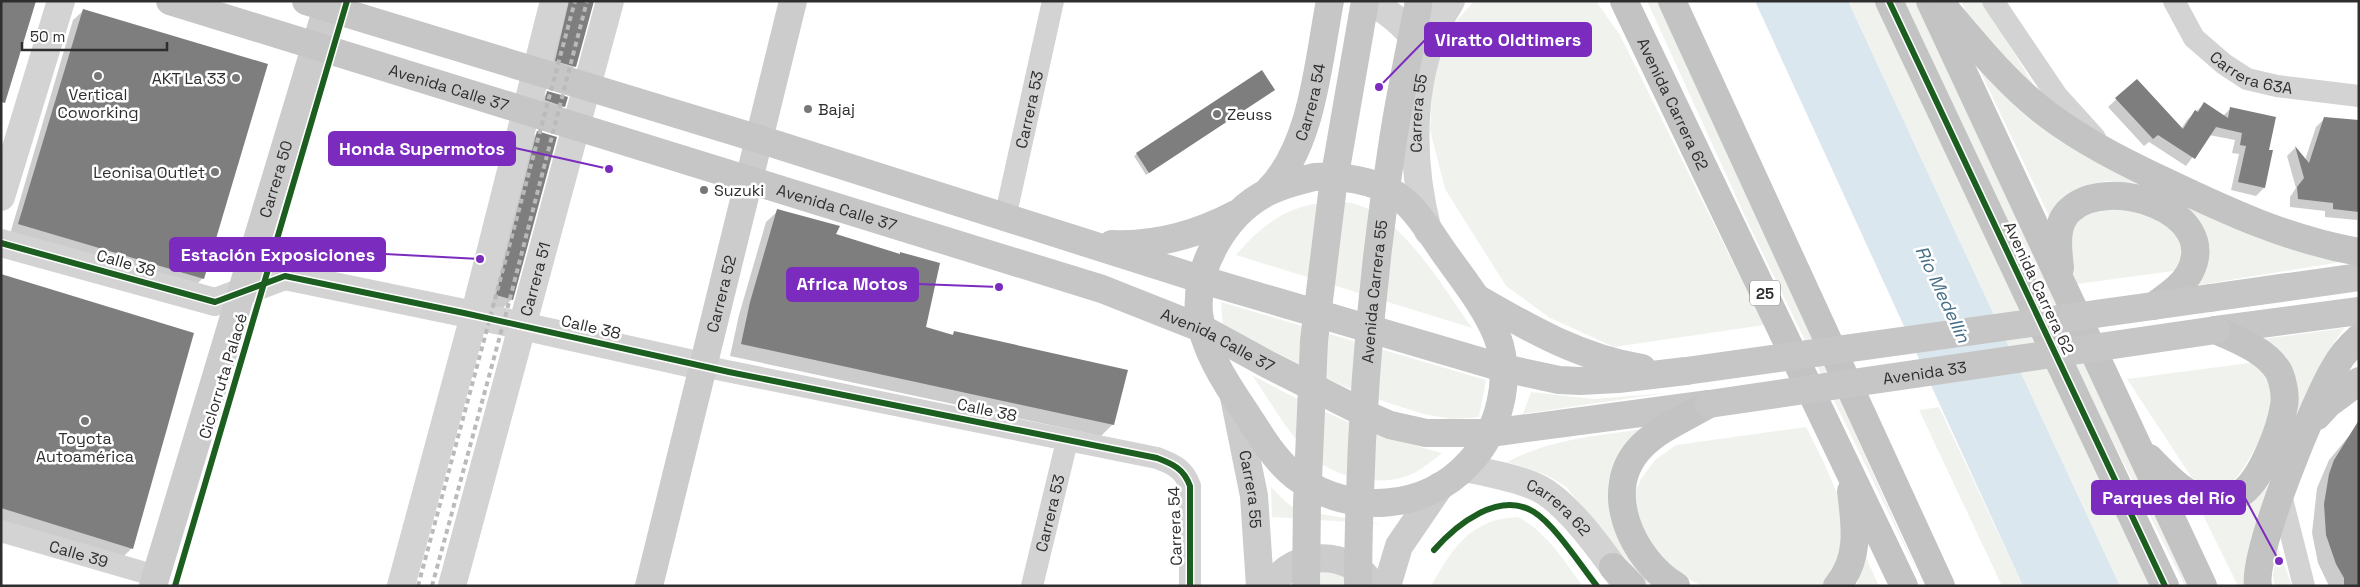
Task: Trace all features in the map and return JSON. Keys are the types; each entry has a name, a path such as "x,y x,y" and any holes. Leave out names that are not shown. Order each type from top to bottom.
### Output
{"highway":[{"name":"Avenida Carrera 62","path":"1624,1 1904,586"},
{"name":"25","path":"1672,1 1941,586"},
{"name":"Avenida Carrera 62","path":"1889,1 2165,586"},
{"name":"Avenida Carrera 62","path":"1930,1 2203,586"},
{"path":"1939,1 1981,51 2052,105 2114,156 2243,219 2273,231 2308,242 2359,252"},
{"path":"2061,282 2057,240 2060,224 2069,210 2085,200 2100,196 2119,195 2163,207 2187,227 2193,240 2193,261 2190,272 2182,284 2154,306"},
{"path":"2138,447 2178,484 2194,496 2208,501 2240,494 2250,486 2260,472 2279,425 2285,404 2283,384 2278,372 2260,352 2216,330"},
{"path":"2258,586 2260,560 2281,495 2308,426 2334,368 2347,349 2359,338"},
{"path":"2308,426 2328,404 2359,381"},
{"path":"1676,586 1652,566 1632,537 1625,519 1622,485 1631,460 1641,446 1659,432 1710,404"},
{"path":"1837,586 1845,576 1853,558 1856,537 1848,470"},
{"path":"1620,576 1632,586"}],"main road":[{"name":"Avenida Calle 37","path":"170,1 1102,288 1203,329 1267,364 1390,425 1426,433 1490,433"},
{"name":"Carrera 52","path":"649,586 793,1"},
{"name":"Carrera 54","path":"1267,192 1282,177 1302,134 1330,1"},
{"path":"1306,586 1307,503 1314,341 1336,168 1365,1"},
{"name":"Avenida Carrera 55","path":"1358,586 1367,354 1392,146 1419,1"},
{"name":"Carrera 50","path":"155,581 315,45 320,3"},
{"path":"320,3 759,139 1005,218 1094,244 1203,280 1503,368 1559,380 1618,379 1686,371 2359,277"},
{"path":"1094,244 1123,245 1170,239 1201,230 1242,210 1267,192 1290,182 1314,177 1355,179 1375,185 1403,200 1477,298 1496,335 1503,368 1498,412 1490,433 1465,468 1440,486 1415,498 1379,504 1342,499 1322,492 1298,478 1283,464 1233,393 1215,362 1199,313 1203,280 1209,260 1220,235 1242,210"},
{"path":"1477,298 1532,331 1588,356 1631,366 1686,371"},
{"name":"Avenida 33","path":"1490,433 1710,404 2359,311"},
{"name":"Carrera 55","path":"1233,393 1254,496 1260,586"},
{"path":"1387,586 1399,546 1440,486"},
{"path":"1271,586 1289,567 1305,560 1323,558 1341,560 1357,568 1373,586"}],"street":[{"path":"1,197 60,1"},
{"path":"402,586 474,315 554,1"},
{"name":"Carrera 51","path":"452,586 524,326 610,1"},
{"name":"Carrera 53","path":"1005,218 1052,1"},
{"path":"1369,1 1388,11 1404,25 1427,55"},
{"name":"Carrera 55","path":"1428,231 1420,198 1415,138 1417,112 1427,55 1440,18 1452,1"},
{"path":"1993,1 2052,105"},
{"name":"Carrera 63A","path":"2174,1 2194,38 2224,64 2247,79 2278,86 2359,96"},
{"name":"Calle 38","path":"1,243 215,302 285,276 474,315 702,366 1157,458 1179,468"},
{"name":"Carrera 53","path":"1032,586 1067,441"},
{"name":"Carrera 54","path":"1179,468 1187,477 1190,486 1190,586"},
{"name":"Carrera 62","path":"1465,468 1522,481 1548,494 1563,507 1620,576"},
{"path":"2281,495 2296,562 2304,586"},
{"name":"Calle 39","path":"1,531 155,581"}],"shaded area":[{"path":"1474,1 1596,1 1620,35 1764,325 1614,347 1550,318 1506,286 1445,189 1430,130 1434,65 1444,35"},
{"path":"1647,1 1660,1 1924,586 1749,225"},
{"path":"1848,1 1880,1 2152,586 2120,586"},
{"path":"1904,1 1917,1 2110,414 2187,586 2185,586 2100,416"},
{"path":"1961,1 1983,1 2042,99 1972,24"},
{"path":"1974,58 2075,150 2279,243 2341,262 2193,286 2206,266 2206,244 2168,196 2134,183 2108,181 2090,184 2073,193 2050,218"},
{"path":"2104,201 2163,215 2186,249 2181,270 2077,284 2066,255 2068,224"},
{"path":"1329,202 1355,204 1373,211 1390,223 1421,256 1472,328 1236,255 1256,234 1276,218 1300,207"},
{"path":"1221,302 1486,380 1479,417 1452,419 1423,414 1341,385 1223,326"},
{"path":"2344,328 2324,357 2298,416 2296,389 2263,339"},
{"path":"2257,362 2270,379 2275,393 2274,405 2266,427 2247,463 2236,478 2220,487 2211,487 2203,484 2192,478 2127,379"},
{"path":"1252,375 1321,410 1368,430 1442,453 1414,473 1402,478 1389,480 1362,479 1335,471 1314,458 1296,439"},
{"path":"1531,392 1594,399 1666,393 1523,414"},
{"path":"1939,407 2023,586 2002,586 1919,410"},
{"path":"1806,427 1828,471 1842,508 1848,541 1846,554 1842,562 1824,586 1702,586 1677,573 1649,549 1633,496 1641,479 1655,460 1676,445"},
{"path":"1643,429 1613,468 1608,484 1609,494 1620,521 1661,586 1648,586 1567,488 1546,475 1507,462 1557,443 1590,436"},
{"path":"2277,469 2251,541 2248,556 2249,586 2238,586 2203,515 2240,510 2248,506 2263,492"},
{"path":"1271,487 1297,510 1382,524 1272,517"},
{"path":"1518,517 1538,530 1583,586 1431,586 1447,559 1465,538 1475,530 1487,523"},
{"path":"2277,545 2292,586 2275,586 2273,576"},
{"path":"1866,557 1879,586 1856,586"},
{"path":"1338,571 1361,586 1286,586 1300,572"}],"water":[{"name":"Río Medellín","path":"1755,1 1848,1 2120,586 2023,586"}],"building":[{"path":"1,1 36,1 5,103 1,102"},
{"path":"569,1 594,1 576,67 555,61"},
{"path":"83,9 268,64 204,279 18,224"},
{"name":"Zeuss","path":"1262,70 1275,90 1149,173 1136,153"},
{"path":"2137,79 2183,129 2195,110 2198,112 2204,102 2228,118 2230,107 2276,117 2269,150 2273,150 2265,188 2238,182 2246,146 2240,145 2242,133 2216,127 2195,159 2158,135 2153,139 2115,98"},
{"path":"547,91 568,97 565,107 545,100"},
{"path":"2324,117 2359,120 2359,212 2333,209 2333,203 2298,199 2297,187 2304,178 2295,146 2309,163"},
{"path":"537,131 557,137 513,300 496,295"},
{"path":"777,209 840,226 836,234 900,254 900,252 940,263 926,327 953,335 954,331 1128,370 1114,425 741,344 750,302"},
{"name":"Toyota Autoamérica","path":"1,274 194,333 133,549 1,508"},
{"path":"2359,420 2359,586 2344,586 2344,578 2336,564 2326,535 2324,504 2329,474 2334,460"}],"railway":[{"path":"418,586 575,1"},
{"path":"432,586 507,310 587,1"}],"cycle path":[{"name":"Ciclorruta Palacé","path":"175,586 347,1"},
{"path":"1889,1 2165,586"},
{"path":"1,243 215,302 285,276 464,313 729,372 1157,458 1181,471 1190,486 1190,586"},
{"path":"1434,550 1454,530 1479,513 1507,505 1521,506 1534,512 1550,526 1597,586"}],"place":[{"name":"Vertical Coworking","path":"98,76"},
{"name":"AKT La 33","path":"236,78"},
{"name":"Viratto Oldtimers","path":"1379,87"},
{"name":"Bajaj","path":"808,109"},
{"name":"Zeuss","path":"1217,114"},
{"name":"Honda Supermotos","path":"609,169"},
{"name":"Leonisa Outlet","path":"215,172"},
{"name":"Suzuki","path":"704,190"},
{"name":"Estación Exposiciones","path":"480,259"},
{"name":"Africa Motos","path":"999,287"},
{"name":"Toyota Autoamérica","path":"85,421"},
{"name":"Parques del Río","path":"2279,561"}]}
